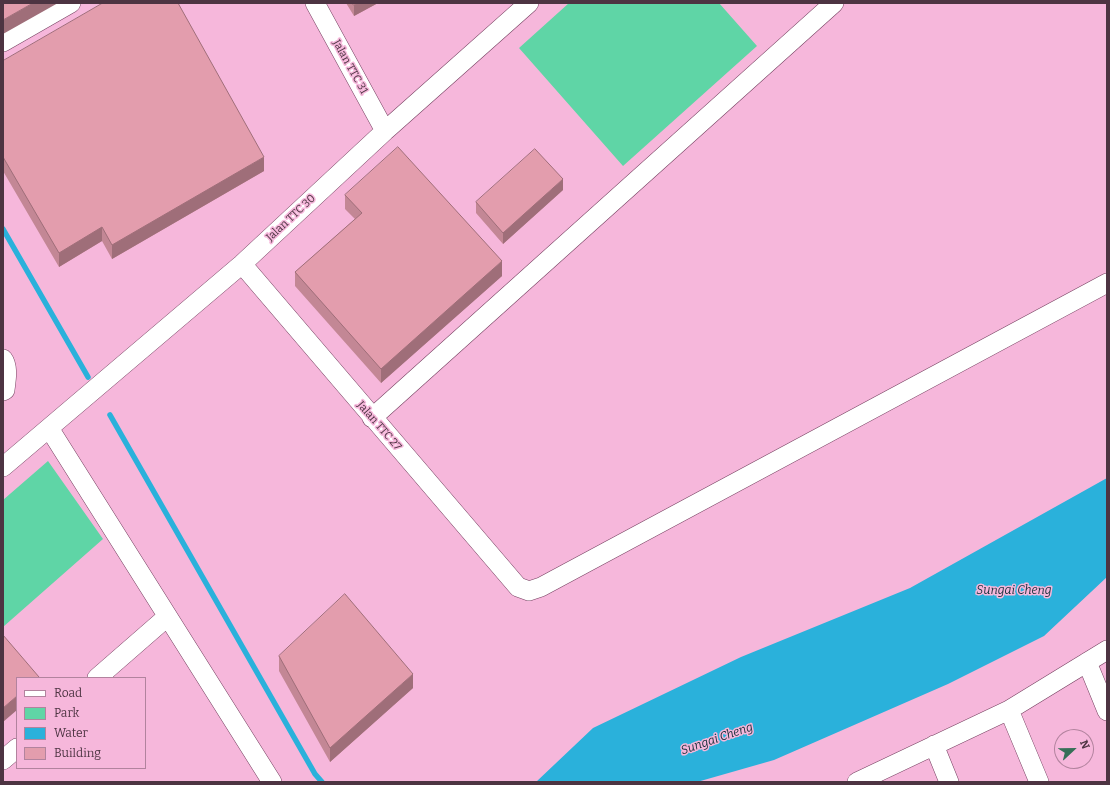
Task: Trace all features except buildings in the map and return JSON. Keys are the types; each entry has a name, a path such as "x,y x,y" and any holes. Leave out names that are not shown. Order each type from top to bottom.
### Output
{"street":[{"path":"3,42 70,3"},
{"name":"Jalan TTC 31","path":"315,3 385,131"},
{"name":"Jalan TTC 30","path":"3,467 242,264 385,131 529,3"},
{"path":"372,418 834,3"},
{"name":"Jalan TTC 27","path":"242,264 372,418 518,587 529,591 542,587 1107,283"},
{"path":"3,359 5,362 6,375 5,390 3,391"},
{"path":"49,428 272,782"},
{"path":"98,677 167,617"},
{"path":"857,782 1009,710 1107,650"},
{"path":"1087,662 1107,711"},
{"path":"1009,710 1039,782"},
{"path":"934,745 949,782"},
{"path":"3,760 16,749"}],"green space":[{"path":"569,3 719,3 757,46 623,166 519,48"},
{"path":"48,461 103,539 3,627 3,500"}],"water":[{"name":"Sungai Cheng","path":"1107,478 1107,577 1044,636 948,684 774,760 697,782 536,782 593,728 741,657 910,588"}],"waterway":[{"path":"3,229 88,377"},
{"path":"110,415 315,774 322,782"}]}
